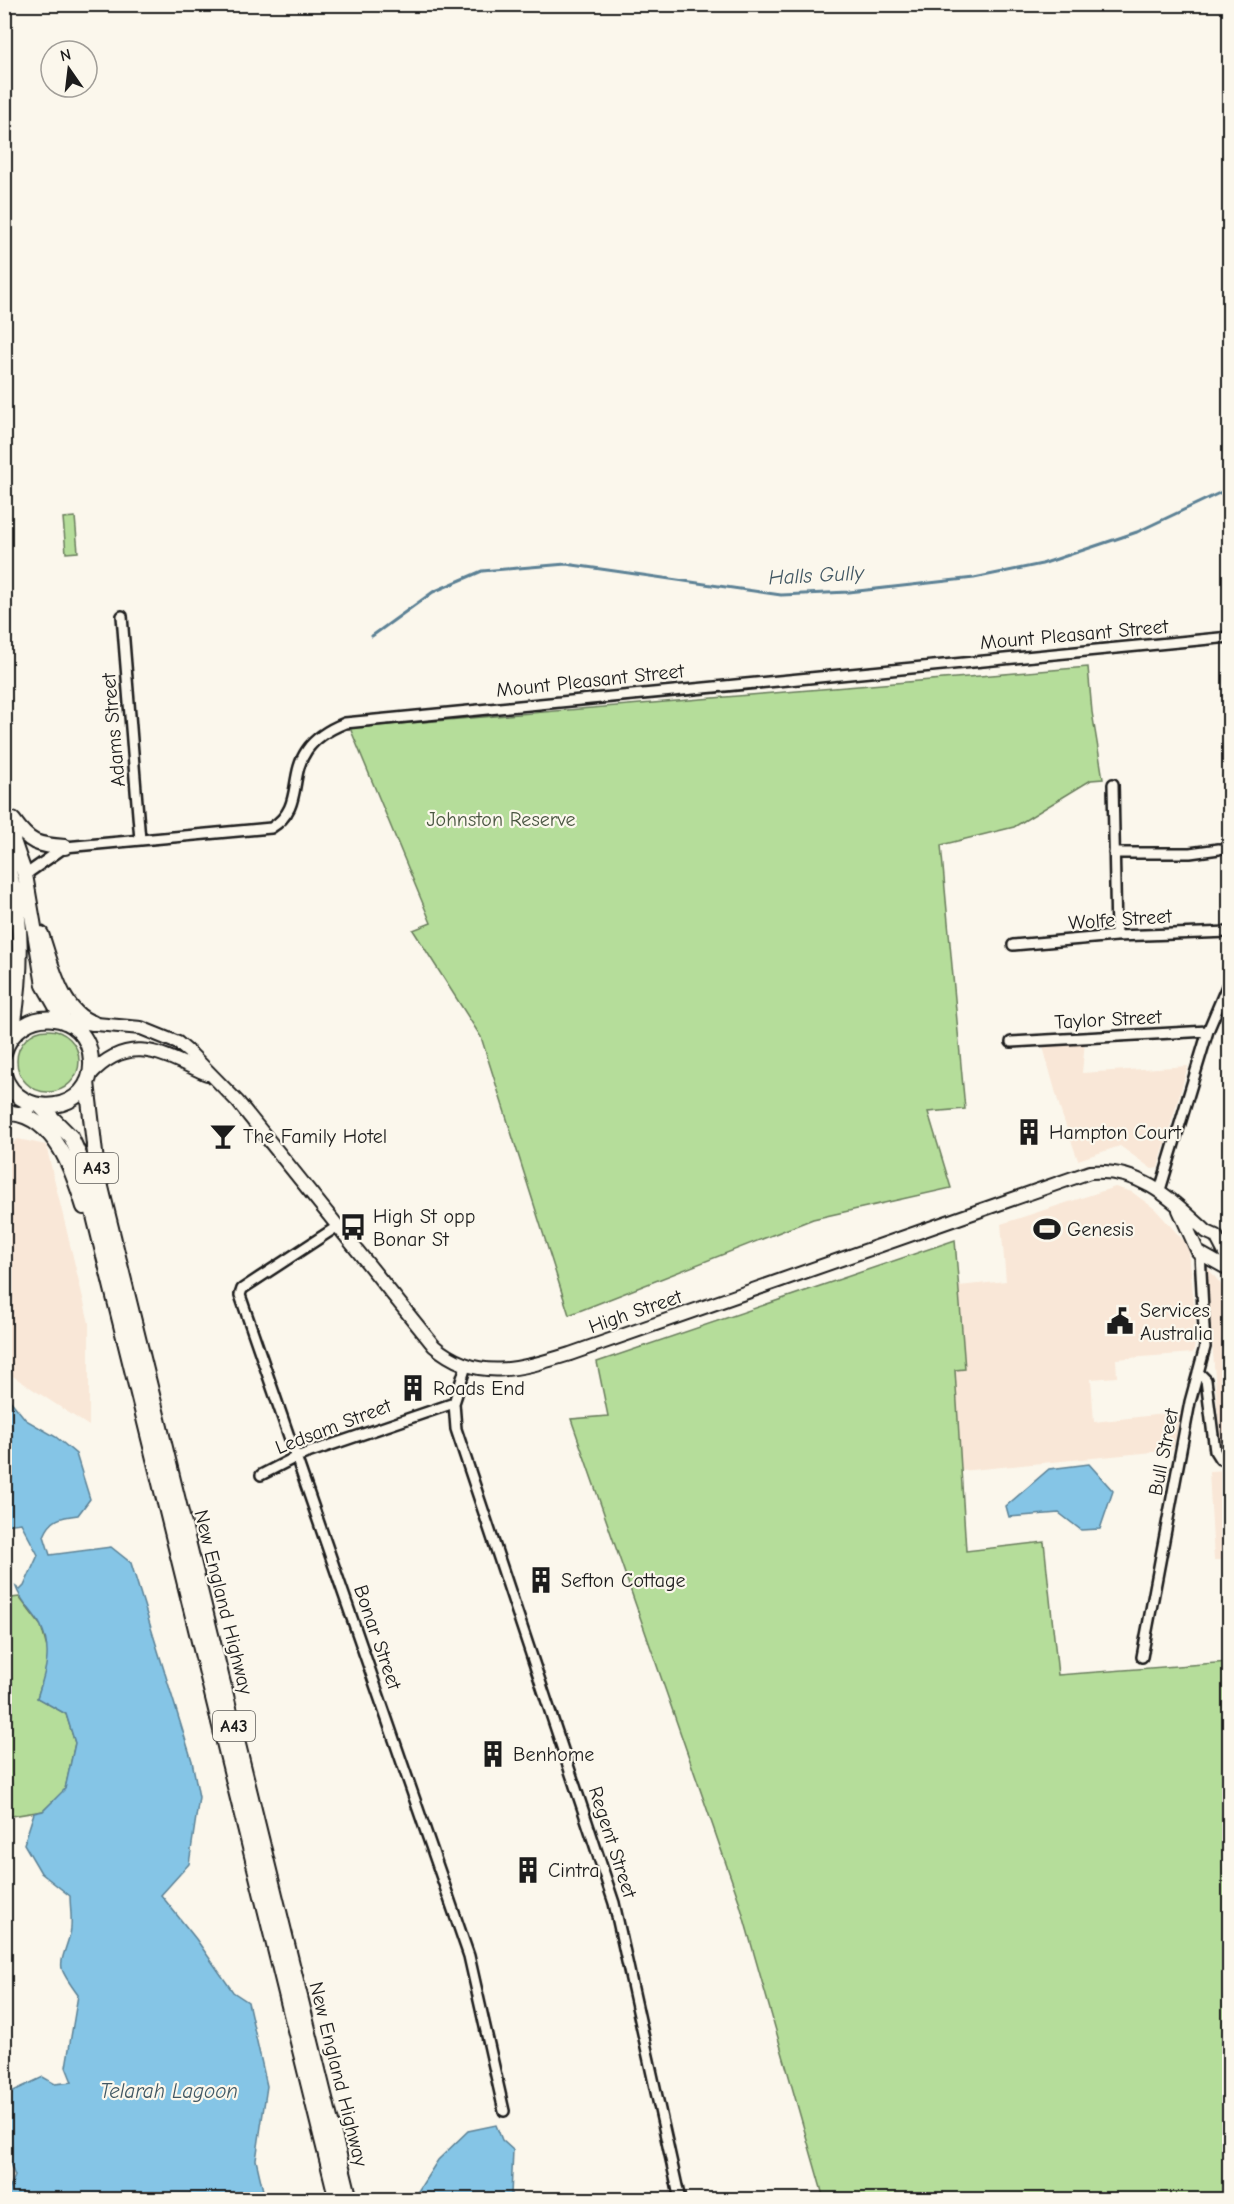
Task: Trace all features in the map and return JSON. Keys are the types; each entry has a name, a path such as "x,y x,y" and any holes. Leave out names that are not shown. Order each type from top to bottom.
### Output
{"highway":[{"path":"4,809 25,838 38,845 65,847"},
{"name":"A43","path":"4,815 25,875 44,985 67,1023 85,1039 90,1051 89,1079"},
{"path":"4,856 15,894 20,931 18,989 7,1042"},
{"path":"29,901 47,956 69,1004 82,1019 93,1023"},
{"path":"7,1042 35,1020 54,1019 67,1023"},
{"name":"A43","path":"5,1079 18,1096 38,1106"},
{"path":"38,1106 53,1106 73,1099 89,1079"},
{"name":"New England Highway","path":"89,1079 97,1171 350,2199"},
{"name":"New England Highway","path":"38,1106 71,1137 79,1155 337,2199"},
{"path":"8,1115 31,1117 40,1123 59,1148 79,1190 89,1223 105,1256"}],"main road":[{"name":"High Street","path":"67,1023 141,1028 161,1035 191,1054 238,1102 434,1346 466,1366 499,1370 541,1363 570,1354 953,1222 1090,1172 1129,1175 1160,1190 1207,1232"},
{"name":"High Street","path":"89,1079 103,1061 117,1052 132,1049 162,1055 211,1076"},
{"name":"High Street","path":"1176,1203 1201,1252"},
{"path":"1230,1263 1217,1237 1207,1232 1198,1237 1201,1252 1230,1270"},
{"path":"1201,1252 1216,1253 1220,1246"}],"street":[{"name":"Adams Street","path":"122,616 140,840"},
{"name":"Mount Pleasant Street","path":"25,875 65,847 271,828 286,816 292,806 306,752 330,730 345,723 1230,638"},
{"path":"1113,784 1116,936"},
{"path":"1114,853 1191,853 1219,849"},
{"name":"Wolfe Street","path":"1013,945 1116,936 1230,932"},
{"path":"1160,1190 1208,1031 1230,979"},
{"name":"Taylor Street","path":"1011,1042 1208,1031"},
{"path":"8,1115 38,1106"},
{"name":"Bonar Street","path":"338,1226 242,1289 240,1295 469,1956 504,2111"},
{"name":"Bull Street","path":"1142,1657 1198,1372 1205,1347 1198,1262 1201,1252"},
{"name":"Regent Street","path":"466,1366 454,1403 456,1429 614,1903 680,2199"},
{"path":"1198,1372 1206,1380 1215,1451 1220,1459 1230,1461"},
{"name":"Ledsam Street","path":"261,1475 296,1456 454,1403"}],"shaded area":[{"path":"1085,1041 1082,1073 1188,1066 1158,1168 1152,1169 1120,1146 1078,1160 1061,1112 1042,1043"},
{"path":"18,1139 46,1145 89,1323 89,1426 5,1371 5,1149"},
{"path":"1115,1187 1132,1192 1155,1209 1184,1241 1189,1251 1197,1336 1193,1353 1116,1359 1117,1377 1091,1379 1094,1422 1181,1412 1173,1450 961,1471 955,1370 965,1369 959,1286 1006,1281 1001,1224"},
{"path":"1206,1266 1229,1294 1229,1454 1221,1451"},
{"path":"1229,1470 1229,1560 1214,1560 1209,1471"}],"green space":[{"path":"75,517 78,552 66,553 63,518"},
{"name":"Johnston Reserve","path":"1088,667 1092,712 1103,779 1091,780 1014,827 941,845 965,1109 928,1112 951,1188 813,1219 569,1315 481,1037 413,930 431,923 350,728"},
{"path":"42,1030 54,1030 70,1039 77,1049 79,1061 77,1073 70,1083 54,1092 42,1092 31,1087 22,1078 17,1067 17,1055 22,1044 31,1035"},
{"path":"955,1240 965,1369 955,1370 966,1551 1044,1542 1058,1675 1229,1662 1229,2199 824,2199 739,1901 571,1419 608,1416 597,1362"},
{"path":"19,1597 41,1626 50,1659 37,1698 66,1714 75,1743 65,1790 43,1811 5,1817 4,1599"}],"water":[{"name":"Telarah Lagoon","path":"5,1394 26,1420 56,1437 76,1454 90,1499 78,1515 61,1518 50,1526 44,1536 50,1555 111,1547 131,1563 192,1761 199,1797 189,1864 161,1895 196,1939 233,1992 248,2002 267,2086 256,2160 265,2199 5,2199 15,2176 5,2151 5,2095 43,2077 55,2084 72,2082 66,2067 78,1995 66,1977 62,1966 71,1930 70,1896 41,1873 24,1844 34,1813 43,1811 65,1789 75,1743 66,1714 37,1698 47,1662 47,1645 41,1626 16,1587 20,1590 24,1586 38,1555 21,1523 5,1525"},
{"path":"1089,1464 1113,1491 1100,1529 1081,1530 1059,1513 1009,1517 1006,1506 1049,1469"},
{"path":"496,2125 502,2140 513,2150 511,2195 516,2199 413,2199 438,2160 468,2131"}],"waterway":[{"name":"Halls Gully","path":"372,636 433,592 482,571 566,564 781,595 849,592 974,578 1042,564 1137,532 1230,488"}],"place":[{"name":"Hampton Court","path":"1029,1132"},
{"name":"The Family Hotel","path":"223,1136"},
{"name":"High St opp Bonar St","path":"353,1227"},
{"name":"Genesis","path":"1047,1229"},
{"name":"Services Australia","path":"1120,1321"},
{"name":"Roads End","path":"413,1388"},
{"name":"Sefton Cottage","path":"541,1580"},
{"name":"Benhome","path":"493,1754"},
{"name":"Cintra","path":"528,1870"}]}
